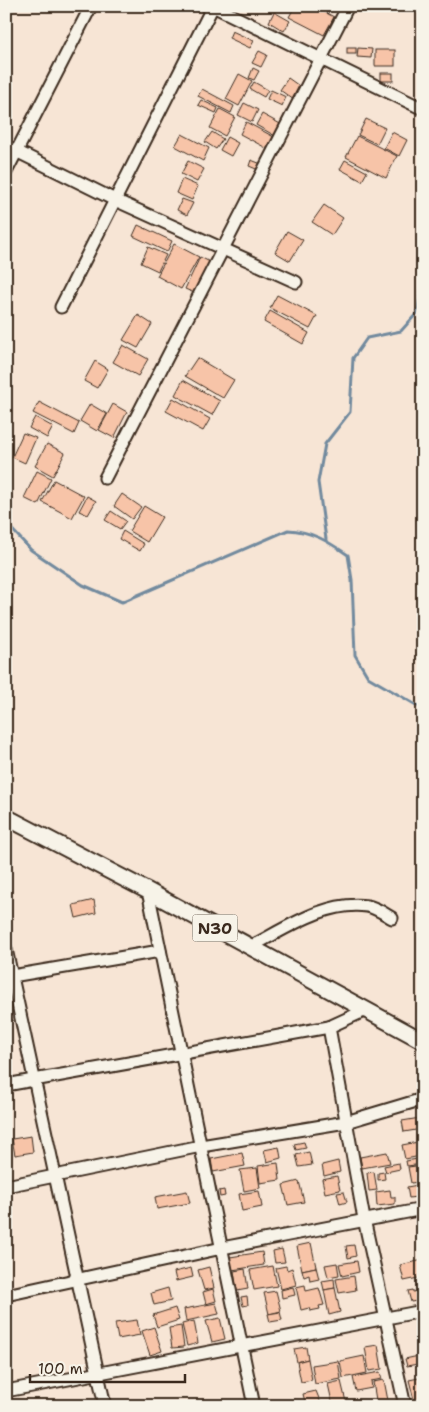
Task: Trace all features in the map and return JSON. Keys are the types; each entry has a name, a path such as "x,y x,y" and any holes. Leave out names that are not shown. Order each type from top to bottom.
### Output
{"main road":[{"name":"N30","path":"6,817 148,891 423,1041"}],"street":[{"path":"6,172 11,149 91,6"},
{"path":"62,307 213,6 423,109"},
{"path":"104,478 348,6"},
{"path":"11,149 115,200 296,282"},
{"path":"148,891 254,1406"},
{"path":"250,947 306,918 342,906 368,906 392,918"},
{"path":"6,949 9,976 34,1080 53,1175 105,1406"},
{"path":"9,976 160,951"},
{"path":"6,1085 329,1027 366,1010"},
{"path":"329,1027 364,1219 405,1406"},
{"path":"6,1186 201,1146 346,1122 423,1100"},
{"path":"6,1295 222,1248 423,1209"},
{"path":"6,1391 423,1311"}],"building":[{"path":"295,6 313,6 334,17 324,35 289,17"},
{"path":"274,12 290,21 284,31 269,22"},
{"path":"232,31 254,41 250,48 229,38"},
{"path":"347,48 356,48 356,54 347,54"},
{"path":"358,48 372,49 371,58 357,57"},
{"path":"375,50 395,50 395,66 375,66"},
{"path":"259,51 267,55 261,67 252,63"},
{"path":"253,68 259,71 254,80 249,78"},
{"path":"381,73 393,73 393,81 381,81"},
{"path":"239,74 252,81 239,106 226,99"},
{"path":"288,78 302,88 294,100 280,90"},
{"path":"254,82 268,90 264,97 250,89"},
{"path":"202,89 234,106 231,113 198,96"},
{"path":"271,90 286,97 282,106 267,99"},
{"path":"201,100 218,108 216,113 198,105"},
{"path":"244,103 258,110 252,122 238,115"},
{"path":"220,109 235,117 225,136 210,128"},
{"path":"262,114 284,126 277,137 256,125"},
{"path":"366,119 385,128 377,144 358,135"},
{"path":"246,122 274,137 268,149 240,134"},
{"path":"212,132 223,139 216,149 205,142"},
{"path":"392,132 407,140 399,156 384,148"},
{"path":"182,134 209,148 203,161 175,146"},
{"path":"357,136 397,156 386,178 346,157"},
{"path":"227,137 238,143 231,156 220,150"},
{"path":"251,160 264,165 261,171 249,166"},
{"path":"345,160 367,172 362,181 340,169"},
{"path":"188,161 204,169 197,182 181,174"},
{"path":"182,179 198,186 192,200 176,193"},
{"path":"182,199 193,203 187,215 177,210"},
{"path":"324,205 343,218 332,235 312,222"},
{"path":"138,225 172,241 167,252 133,236"},
{"path":"287,231 303,240 290,261 275,252"},
{"path":"174,244 199,257 181,289 157,276"},
{"path":"148,247 166,255 158,271 141,263"},
{"path":"200,257 214,264 199,295 185,289"},
{"path":"277,295 317,316 310,329 270,308"},
{"path":"270,311 309,333 303,344 264,322"},
{"path":"138,315 152,324 138,348 123,340"},
{"path":"123,345 148,359 138,376 113,362"},
{"path":"197,358 234,380 223,398 185,376"},
{"path":"95,361 108,369 97,388 84,381"},
{"path":"183,380 220,401 212,415 175,395"},
{"path":"173,398 210,419 203,431 166,411"},
{"path":"39,402 79,423 74,434 33,413"},
{"path":"90,404 107,414 97,431 80,421"},
{"path":"113,404 127,412 114,438 99,430"},
{"path":"35,417 53,427 47,438 29,428"},
{"path":"23,433 36,438 25,463 12,457"},
{"path":"47,444 65,453 53,476 35,466"},
{"path":"37,471 51,478 38,505 24,498"},
{"path":"54,480 84,496 72,518 42,502"},
{"path":"122,494 141,507 132,519 114,506"},
{"path":"87,496 96,501 88,515 79,511"},
{"path":"144,506 162,517 147,542 129,531"},
{"path":"111,511 126,521 120,529 105,520"},
{"path":"123,531 144,544 140,551 119,539"},
{"path":"94,900 96,913 76,918 73,905"},
{"path":"420,1118 422,1129 404,1132 402,1121"},
{"path":"31,1136 33,1152 15,1155 12,1139"},
{"path":"304,1142 306,1148 296,1150 294,1144"},
{"path":"418,1142 421,1156 405,1159 402,1145"},
{"path":"279,1147 281,1158 267,1162 264,1150"},
{"path":"309,1152 312,1165 299,1167 296,1155"},
{"path":"387,1152 390,1163 362,1168 360,1157"},
{"path":"242,1153 245,1166 213,1172 211,1159"},
{"path":"423,1158 423,1164 407,1166 406,1161"},
{"path":"338,1161 340,1172 324,1176 322,1165"},
{"path":"278,1163 280,1180 260,1183 258,1166"},
{"path":"399,1163 400,1169 386,1172 384,1166"},
{"path":"416,1166 419,1182 411,1183 408,1167"},
{"path":"257,1168 260,1188 244,1191 240,1170"},
{"path":"374,1172 377,1190 369,1191 367,1173"},
{"path":"384,1172 385,1179 378,1180 378,1173"},
{"path":"337,1176 340,1190 325,1193 322,1179"},
{"path":"299,1181 304,1202 288,1205 283,1185"},
{"path":"423,1184 423,1196 409,1198 407,1187"},
{"path":"224,1190 225,1196 220,1197 219,1191"},
{"path":"390,1190 391,1197 395,1197 395,1204 377,1206 376,1192"},
{"path":"187,1191 190,1203 157,1209 155,1197"},
{"path":"259,1191 262,1207 242,1211 239,1194"},
{"path":"344,1192 347,1202 340,1204 337,1193"},
{"path":"311,1243 316,1267 302,1270 297,1246"},
{"path":"354,1245 356,1256 348,1258 346,1246"},
{"path":"282,1249 285,1262 275,1263 273,1251"},
{"path":"262,1252 264,1265 232,1270 230,1257"},
{"path":"423,1260 423,1277 404,1281 400,1265"},
{"path":"357,1261 359,1272 342,1276 339,1264"},
{"path":"337,1263 339,1275 328,1277 325,1265"},
{"path":"273,1266 277,1286 254,1290 250,1270"},
{"path":"286,1266 287,1270 292,1268 296,1285 281,1289 276,1268"},
{"path":"209,1267 214,1288 204,1290 198,1270"},
{"path":"316,1267 319,1279 310,1281 309,1275 304,1277 302,1270"},
{"path":"191,1268 193,1277 176,1281 174,1272"},
{"path":"245,1269 248,1289 237,1291 234,1271"},
{"path":"354,1276 356,1290 339,1293 336,1279"},
{"path":"334,1279 335,1288 324,1290 322,1281"},
{"path":"305,1285 306,1291 319,1288 324,1305 319,1306 320,1309 310,1311 309,1308 301,1310 296,1287"},
{"path":"293,1287 295,1295 282,1298 281,1290"},
{"path":"168,1288 171,1301 154,1305 151,1293"},
{"path":"335,1288 340,1312 329,1315 324,1290"},
{"path":"213,1289 216,1301 206,1304 203,1292"},
{"path":"413,1290 413,1292 423,1290 423,1300 411,1302 408,1291"},
{"path":"276,1291 281,1311 269,1314 264,1293"},
{"path":"247,1296 248,1305 243,1306 241,1297"},
{"path":"216,1303 219,1314 186,1321 184,1309"},
{"path":"175,1308 179,1320 157,1327 153,1315"},
{"path":"280,1312 282,1320 270,1322 268,1314"},
{"path":"220,1318 225,1339 212,1342 206,1321"},
{"path":"137,1320 140,1335 118,1339 115,1323"},
{"path":"194,1321 198,1343 187,1346 182,1324"},
{"path":"423,1324 423,1341 422,1342 419,1325"},
{"path":"181,1326 184,1347 172,1348 169,1328"},
{"path":"154,1327 162,1351 150,1355 142,1331"},
{"path":"378,1345 382,1369 369,1371 365,1347"},
{"path":"306,1347 308,1359 297,1362 294,1349"},
{"path":"423,1355 423,1363 407,1366 405,1359"},
{"path":"364,1356 367,1373 343,1378 340,1361"},
{"path":"308,1359 312,1380 301,1382 297,1362"},
{"path":"338,1361 341,1379 315,1384 312,1365"},
{"path":"380,1372 382,1379 371,1381 372,1388 356,1391 353,1377"},
{"path":"419,1378 423,1403 415,1404 409,1380"},
{"path":"384,1380 389,1406 377,1406 373,1382"},
{"path":"341,1381 347,1406 333,1406 328,1384"},
{"path":"316,1391 322,1406 306,1406 303,1394"}],"waterway":[{"path":"326,539 318,482 325,444 350,412 353,358 367,338 401,331 417,313 423,280"},
{"path":"6,523 31,550 83,585 122,602 288,530 305,532 320,538 348,555 352,580 355,655 368,677 423,709"}]}
